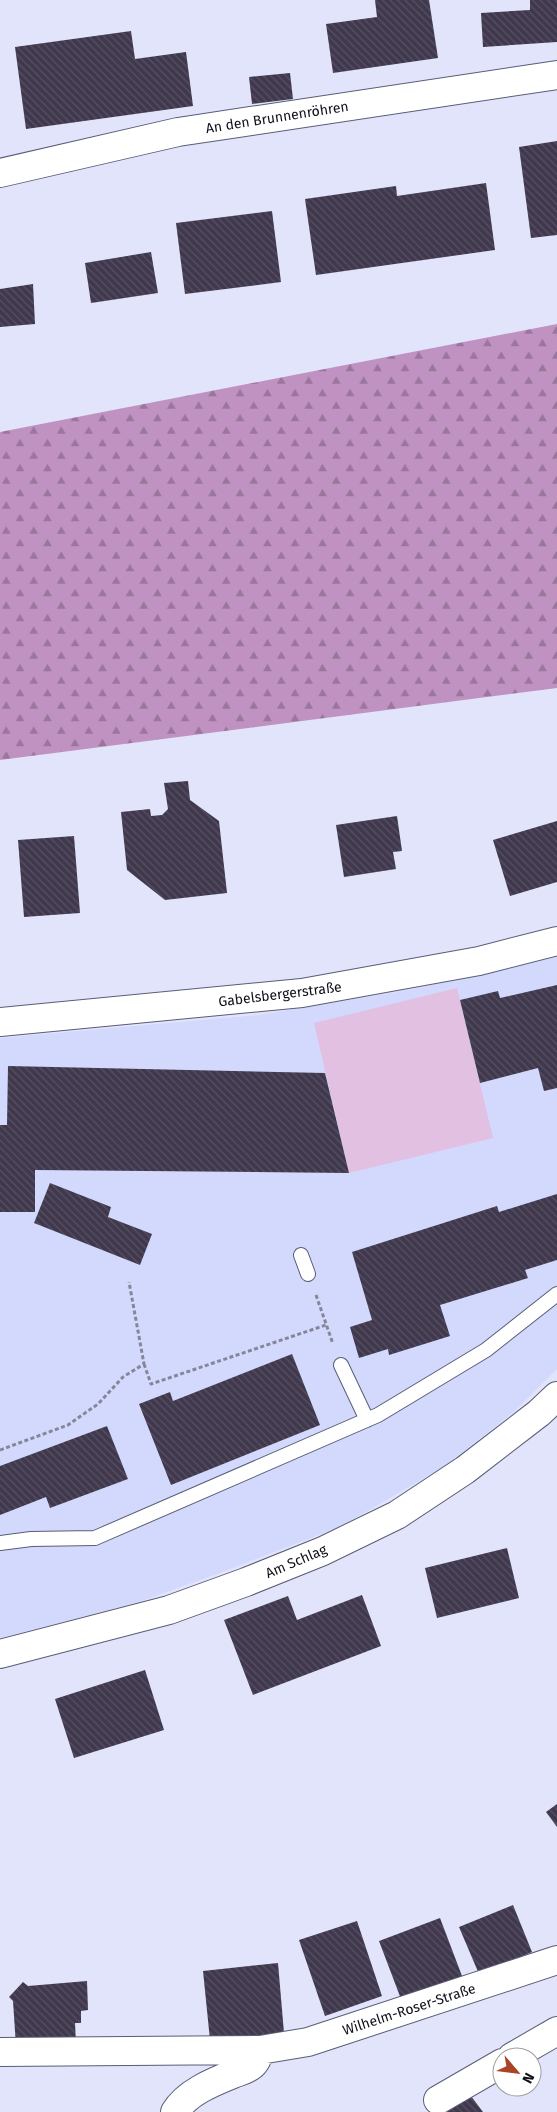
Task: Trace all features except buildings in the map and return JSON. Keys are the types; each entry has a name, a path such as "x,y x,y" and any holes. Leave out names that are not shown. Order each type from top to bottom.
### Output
{"street":[{"name":"An den Brunnenröhren","path":"0,173 178,132 557,75"},
{"name":"Gabelsbergerstraße","path":"0,1022 302,993 479,961 557,941"},
{"name":"Am Schlag","path":"0,1654 169,1610 323,1551 397,1515 458,1475 539,1413 557,1396"},
{"name":"Wilhelm-Roser-Straße","path":"0,2052 260,2050 308,2042 557,1961"},
{"path":"529,2047 557,2031"},
{"path":"175,2112 179,2106 194,2094 221,2079 251,2066 258,2058 260,2050"},
{"path":"438,2100 492,2069"}],"lane":[{"path":"301,1255 308,1274"},
{"path":"0,1543 31,1539 95,1538 367,1420 486,1350 557,1294"},
{"path":"341,1365 367,1420"}],"path":[{"path":"308,1274 341,1365"},
{"path":"129,1282 144,1364 150,1384 326,1325"},
{"path":"0,1450 68,1425 98,1404 123,1377 144,1364"}],"shaded area":[{"path":"557,953 557,1369 515,1411 448,1464 342,1526 139,1602 0,1638 0,1038 258,1015 397,992 456,980"},
{"path":"457,988 493,1138 349,1173 314,1023"}],"green space":[{"path":"557,324 557,688 0,760 0,432"}]}
